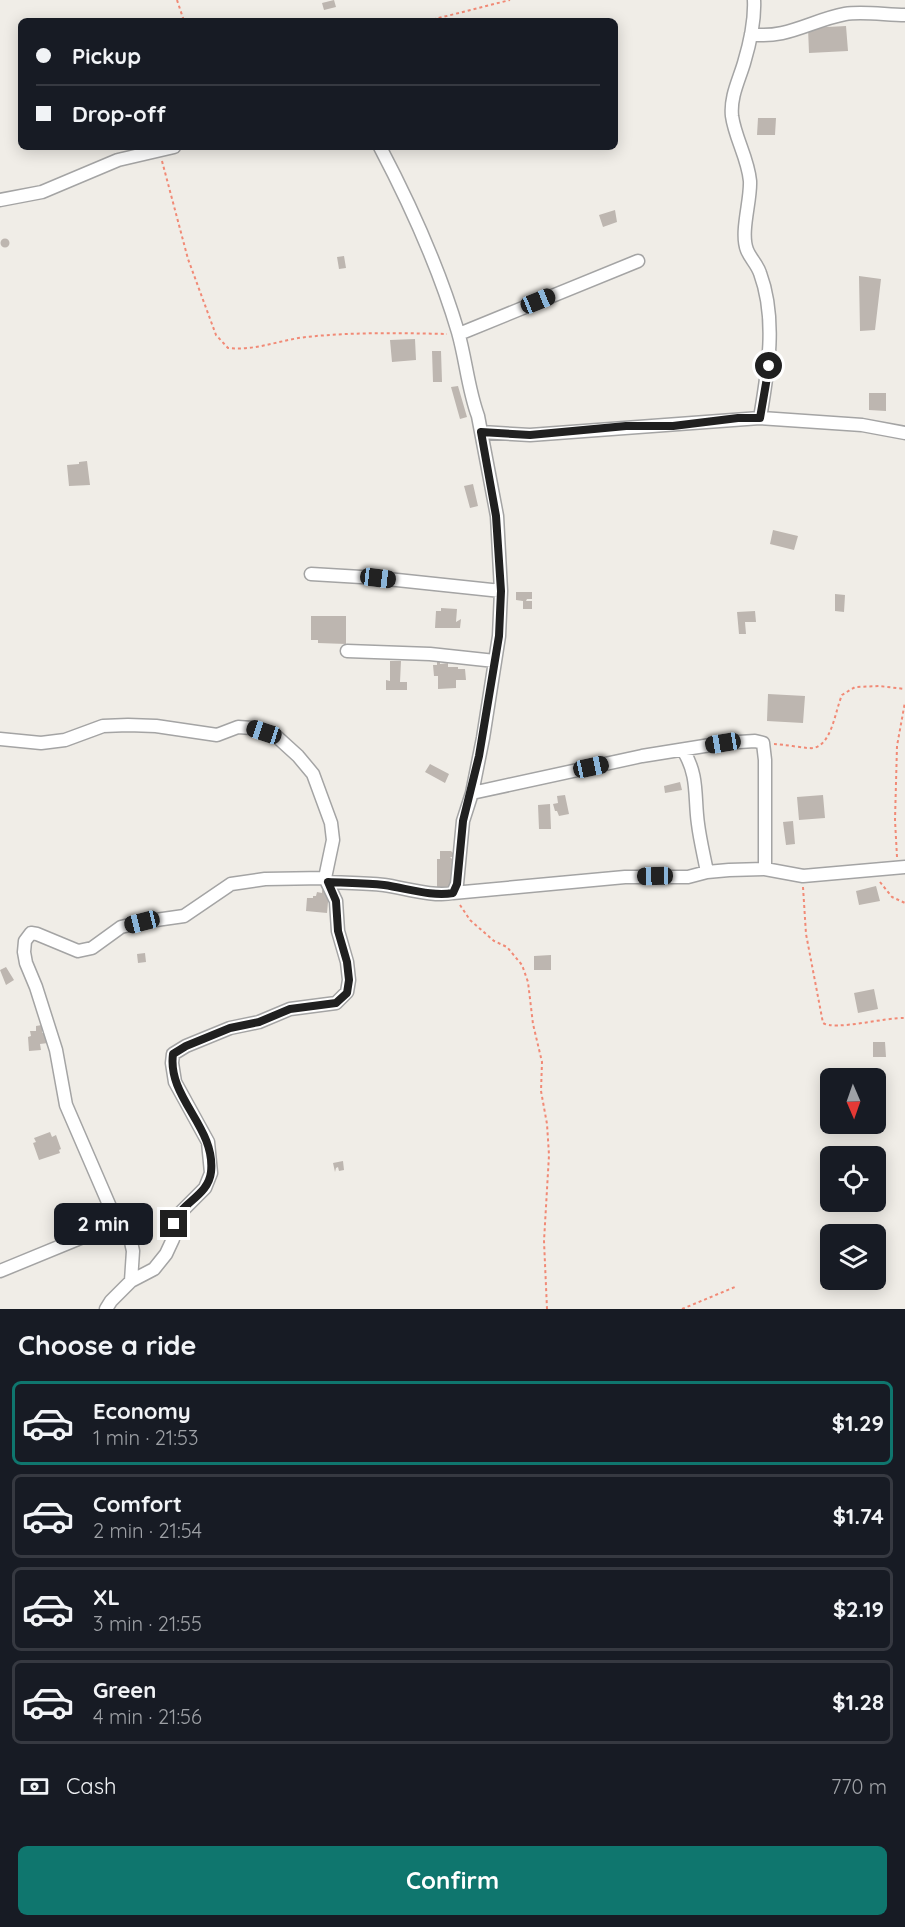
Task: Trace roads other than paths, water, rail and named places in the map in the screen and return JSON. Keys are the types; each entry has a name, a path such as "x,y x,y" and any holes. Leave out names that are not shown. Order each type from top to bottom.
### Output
{"street":[{"path":"754,0 755,14 745,61 732,104 732,116 746,159 750,183 746,249 760,271 767,308 769,366 760,418"},
{"path":"844,0 846,14"},
{"path":"751,34 765,36 780,34 846,14 905,15"},
{"path":"0,200 42,192 111,162 166,150"},
{"path":"381,150 435,263 459,334 481,432 496,516 501,591 499,636 472,793 463,821 457,884 453,893"},
{"path":"459,334 638,261"},
{"path":"481,432 530,435 626,426 673,426 738,418 760,418 862,425 905,433"},
{"path":"310,574 378,578 501,591"},
{"path":"347,651 430,654 495,661"},
{"path":"0,739 41,743 65,740 103,726 156,726 217,735 238,727 252,728 276,736 298,756 313,774 331,823 333,840 327,880 336,901 338,931 347,962 349,980 347,993 336,1003 290,1009 259,1022 230,1028 186,1046 173,1054 175,1082 208,1142 211,1173 205,1188 180,1213 174,1224 173,1239 166,1254 154,1269 131,1281 111,1300 106,1309"},
{"path":"472,793 642,756 723,743 755,741 763,743 765,869"},
{"path":"683,750 692,764 696,785 698,824 707,872"},
{"path":"131,1281 133,1251 131,1242 117,1223 66,1105 56,1050 26,963 25,941 31,933 78,951 92,948 122,927 184,916 231,884 266,879 327,880 387,885 440,896 625,877 688,877 707,872 765,869 803,876 901,868"},
{"path":"0,1271 117,1223"}]}
